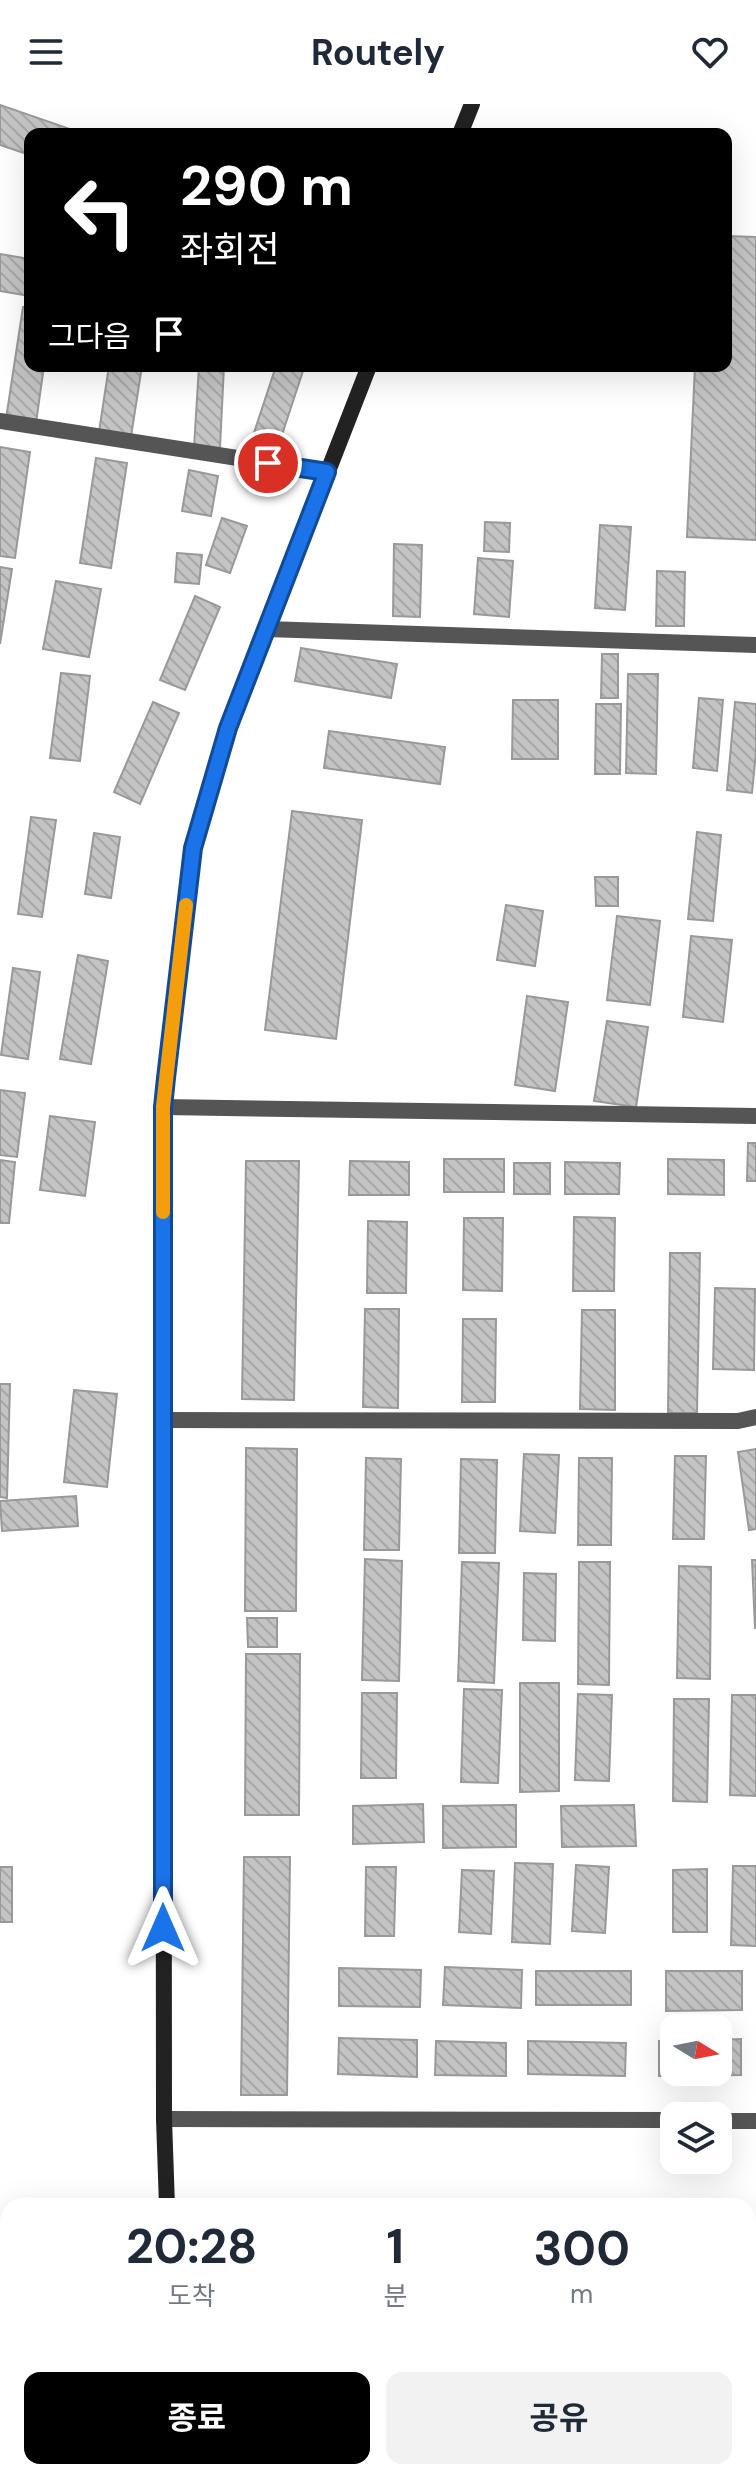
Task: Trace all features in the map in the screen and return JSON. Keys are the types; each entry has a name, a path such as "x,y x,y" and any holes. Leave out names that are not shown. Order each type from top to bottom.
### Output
{"main road":[{"path":"462,128 472,104"},
{"path":"167,2198 164,2119 163,1107 193,848 228,728 367,372"}],"street":[{"path":"0,421 327,472"},
{"path":"266,629 756,645"},
{"path":"163,1107 756,1116"},
{"path":"162,1420 738,1421 756,1417"},
{"path":"164,2119 660,2120"},
{"path":"732,2121 756,2121"}],"building":[{"path":"0,105 67,128 24,128 24,153 0,145"},
{"path":"732,236 756,237 756,540 687,537 695,372 732,372"},
{"path":"0,254 24,258 24,295 0,291"},
{"path":"24,307 24,372 43,372 36,423 6,419"},
{"path":"108,372 141,372 130,443 98,438"},
{"path":"199,372 224,372 220,448 194,447"},
{"path":"274,372 303,372 275,456 249,448"},
{"path":"0,447 30,452 15,558 0,556"},
{"path":"96,458 127,463 111,568 80,563"},
{"path":"189,470 218,476 211,516 182,511"},
{"path":"222,518 247,526 230,573 206,565"},
{"path":"485,522 510,523 509,552 484,551"},
{"path":"600,525 631,527 625,610 595,608"},
{"path":"394,544 422,545 420,617 393,616"},
{"path":"177,553 202,555 199,584 175,582"},
{"path":"478,558 513,561 509,617 474,614"},
{"path":"0,567 12,569 0,644"},
{"path":"657,571 685,572 684,626 656,626"},
{"path":"56,581 101,589 89,657 43,649"},
{"path":"195,596 220,607 185,690 160,680"},
{"path":"301,648 397,664 391,698 295,681"},
{"path":"602,654 618,654 618,698 601,698"},
{"path":"61,673 90,676 80,761 50,758"},
{"path":"628,674 658,674 656,774 626,773"},
{"path":"699,698 723,700 717,771 693,768"},
{"path":"513,700 558,700 558,759 512,759"},
{"path":"153,702 179,713 140,804 114,792"},
{"path":"735,702 756,704 752,793 727,790"},
{"path":"596,704 621,704 620,774 595,774"},
{"path":"329,731 445,747 440,784 324,768"},
{"path":"292,811 362,820 336,1039 265,1030"},
{"path":"31,817 56,820 42,917 18,914"},
{"path":"697,832 721,835 713,921 688,919"},
{"path":"94,833 120,837 111,898 85,894"},
{"path":"595,877 618,877 618,906 596,906"},
{"path":"506,905 543,911 535,966 497,960"},
{"path":"617,916 660,921 650,1005 607,1000"},
{"path":"691,936 732,940 723,1022 683,1017"},
{"path":"78,955 108,961 91,1064 60,1059"},
{"path":"13,968 40,972 28,1059 1,1055"},
{"path":"527,996 568,1002 555,1091 515,1085"},
{"path":"607,1021 648,1027 636,1107 594,1101"},
{"path":"0,1090 25,1093 17,1157 0,1155"},
{"path":"50,1116 95,1122 85,1196 40,1190"},
{"path":"748,1143 756,1143 756,1181 747,1181"},
{"path":"444,1159 504,1159 504,1192 444,1192"},
{"path":"668,1159 724,1160 724,1195 668,1194"},
{"path":"0,1160 15,1162 9,1223 0,1223"},
{"path":"246,1161 299,1161 294,1400 242,1399"},
{"path":"350,1161 409,1162 409,1195 349,1195"},
{"path":"565,1162 620,1163 619,1194 565,1194"},
{"path":"514,1163 550,1163 550,1194 514,1194"},
{"path":"574,1217 615,1218 614,1291 573,1291"},
{"path":"464,1218 503,1218 502,1291 463,1290"},
{"path":"368,1221 407,1222 406,1293 367,1293"},
{"path":"670,1253 700,1253 697,1413 668,1413"},
{"path":"715,1288 755,1289 754,1370 713,1369"},
{"path":"365,1309 399,1309 398,1408 363,1407"},
{"path":"582,1310 615,1310 615,1410 580,1409"},
{"path":"463,1319 496,1319 495,1402 462,1402"},
{"path":"0,1384 10,1384 7,1498 0,1497"},
{"path":"74,1390 117,1394 107,1487 64,1482"},
{"path":"246,1448 297,1449 296,1611 245,1611"},
{"path":"756,1449 756,1529 749,1530 738,1452"},
{"path":"524,1454 559,1455 555,1533 520,1531"},
{"path":"675,1456 706,1456 704,1539 673,1539"},
{"path":"366,1458 401,1459 399,1550 364,1550"},
{"path":"579,1458 612,1458 611,1545 578,1545"},
{"path":"461,1459 497,1460 495,1553 459,1553"},
{"path":"76,1496 78,1526 2,1531 0,1501"},
{"path":"365,1559 402,1561 399,1681 362,1680"},
{"path":"752,1560 756,1560 756,1628 755,1628"},
{"path":"462,1562 499,1563 494,1683 458,1681"},
{"path":"579,1562 610,1562 609,1685 578,1684"},
{"path":"679,1566 711,1567 710,1679 677,1678"},
{"path":"524,1573 556,1574 555,1641 523,1640"},
{"path":"247,1618 277,1618 277,1647 248,1647"},
{"path":"246,1654 300,1654 299,1815 245,1815"},
{"path":"520,1683 559,1683 559,1791 520,1792"},
{"path":"464,1689 502,1690 498,1783 461,1782"},
{"path":"362,1693 397,1693 396,1778 361,1778"},
{"path":"578,1694 612,1695 609,1781 575,1780"},
{"path":"732,1695 756,1695 756,1796 730,1795"},
{"path":"674,1699 709,1699 707,1802 673,1801"},
{"path":"423,1804 424,1842 353,1844 353,1806"},
{"path":"516,1805 516,1847 443,1848 443,1806"},
{"path":"634,1805 636,1846 562,1847 561,1806"},
{"path":"244,1857 290,1857 287,2095 241,2095"},
{"path":"515,1863 553,1864 550,1944 512,1942"},
{"path":"576,1865 609,1867 605,1933 572,1931"},
{"path":"733,1866 756,1866 756,1946 731,1945"},
{"path":"0,1867 12,1867 12,1922 0,1922"},
{"path":"366,1867 396,1867 394,1936 365,1936"},
{"path":"707,1869 707,1932 673,1932 673,1870"},
{"path":"462,1870 494,1871 491,1934 459,1932"},
{"path":"445,1967 522,1970 521,2008 443,2005"},
{"path":"339,1968 421,1970 420,2007 339,2006"},
{"path":"536,1971 631,1971 631,2005 536,2005"},
{"path":"666,1971 742,1971 742,2010 666,2011"},
{"path":"339,2038 417,2040 417,2077 338,2074"},
{"path":"732,2039 741,2039 741,2075 732,2075"},
{"path":"436,2041 506,2043 506,2076 435,2075"},
{"path":"528,2041 626,2043 625,2076 528,2074"}],"slow traffic":[{"path":"163,1212 163,1107 186,905"}],"route":[{"path":"163,1928 162,1295 163,1107 166,1078 193,848 228,728 327,472 268,463"}]}
